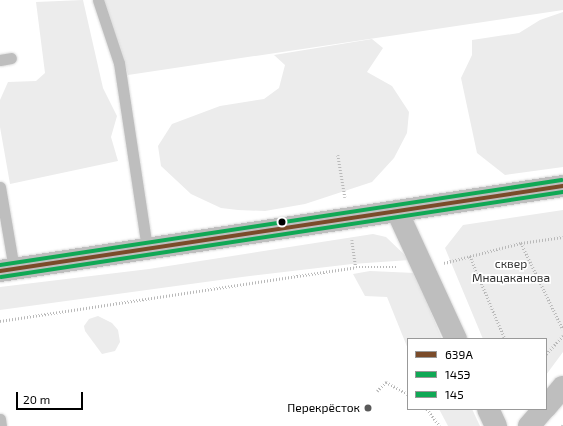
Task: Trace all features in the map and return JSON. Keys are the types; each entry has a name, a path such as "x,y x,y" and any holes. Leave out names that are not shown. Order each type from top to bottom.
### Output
{"main road":[{"path":"7,270 563,186"},
{"path":"397,211 456,338"},
{"path":"547,405 563,387"},
{"path":"488,410 496,426"},
{"path":"529,426 543,410"}],"lane":[{"path":"98,0 119,63 147,249"},
{"path":"0,187 7,270"},
{"path":"0,419 1,426"}],"path":[{"path":"0,321 356,267 424,268 521,243 563,237"},
{"path":"521,243 563,330"},
{"path":"470,256 505,338"},
{"path":"547,353 563,336"},
{"path":"377,391 386,382 407,393"},
{"path":"428,410 440,426"}],"green space":[{"path":"83,0 103,88 117,116 111,137 118,161 10,184 0,127 0,100 8,82 36,81 45,73 36,2"},
{"path":"104,0 563,0 563,10 128,75"},
{"path":"563,12 563,167 505,175 477,153 461,78 472,55 472,40 519,33 540,20"},
{"path":"372,39 383,48 367,72 392,86 409,112 407,133 394,158 372,182 305,204 265,211 238,210 221,208 191,194 161,166 158,146 172,124 220,106 264,99 279,88 285,65 274,55"},
{"name":"сквер Мнацаканова","path":"563,210 563,352 547,374 547,338 483,338 445,248 463,225"},
{"path":"373,234 386,237 410,260 352,264 242,277 0,310 0,287 149,269"},
{"path":"370,271 415,273 442,338 407,338 407,347 387,297 365,296 353,274"},
{"path":"98,316 112,323 118,330 120,342 115,351 102,354 85,331 84,326 89,319"},
{"path":"440,410 472,410 480,426 448,426"}],"transit line":[{"name":"145","path":"0,265 562,180"},
{"name":"639А","path":"0,271 563,186"},
{"name":"145Э","path":"1,277 563,192"}],"place":[{"name":"Перекрёсток","path":"368,408"}]}
